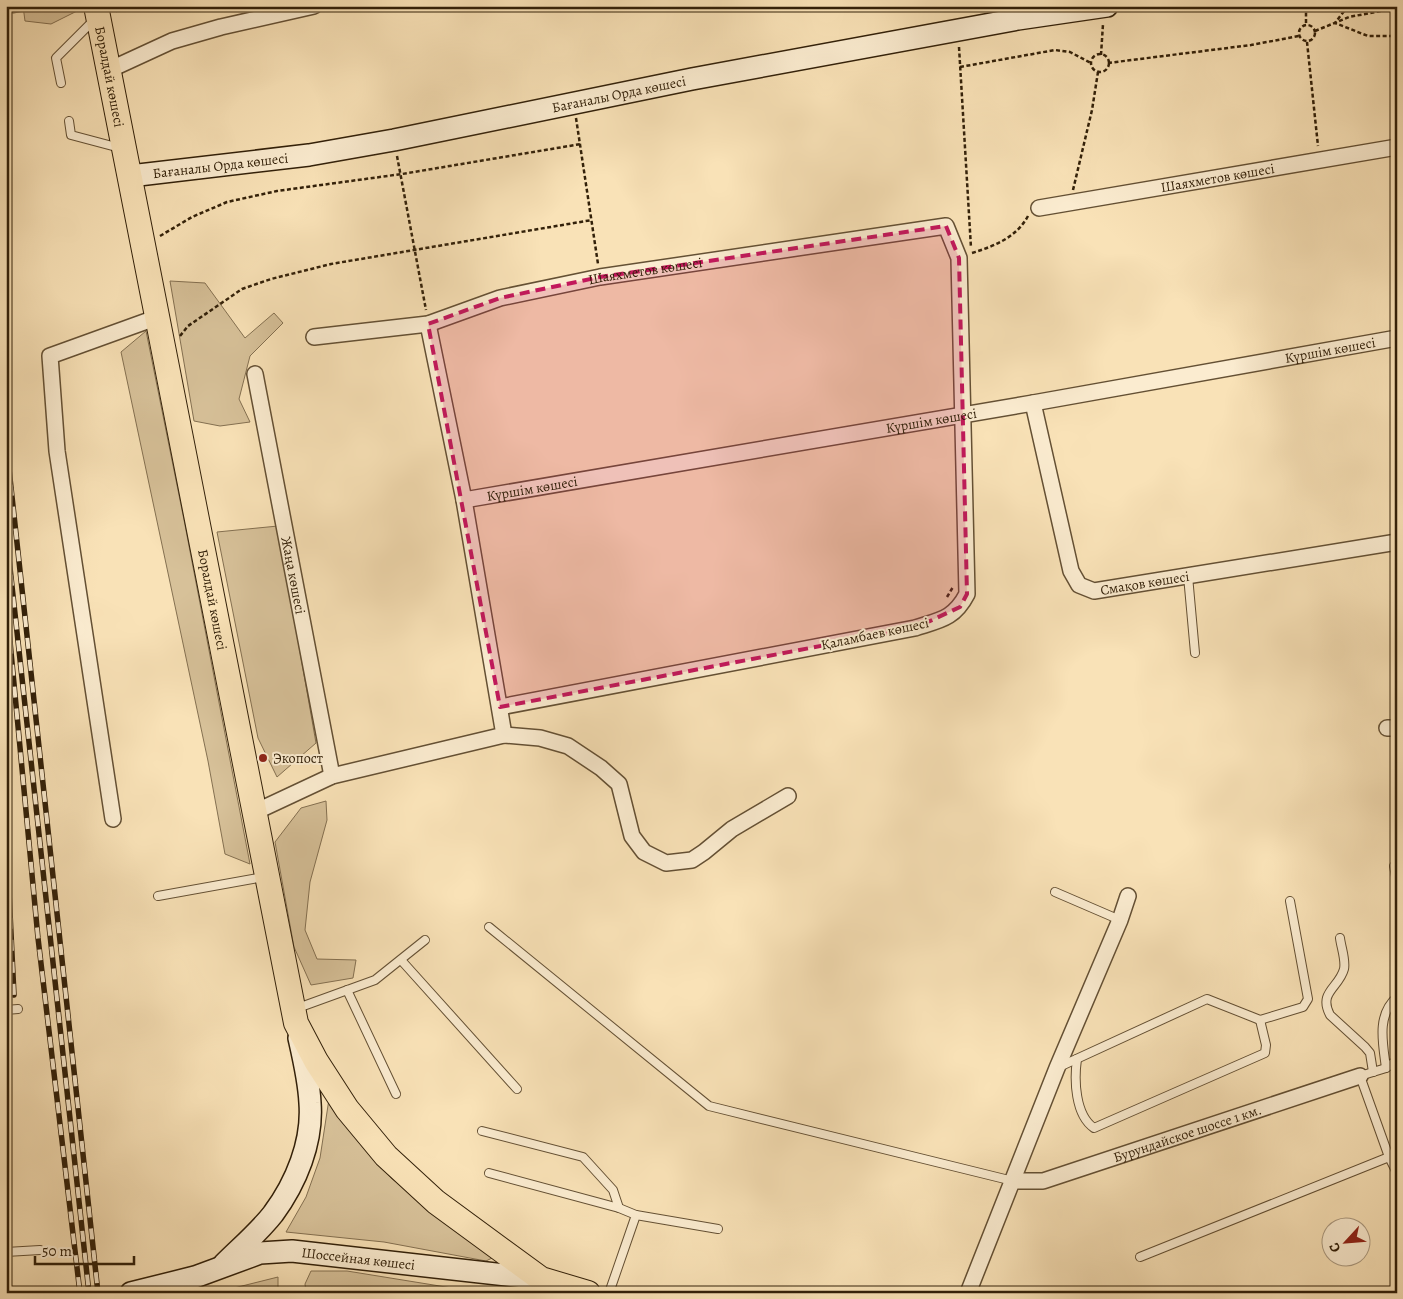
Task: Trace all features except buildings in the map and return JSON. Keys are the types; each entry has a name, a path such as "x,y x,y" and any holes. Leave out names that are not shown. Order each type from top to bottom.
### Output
{"main road":[{"name":"Боралдай көшесі","path":"97,11 295,1016 316,1061 347,1109 386,1156 436,1202 541,1278"},
{"name":"Шоссейная көшесі","path":"541,1278 588,1293"}],"street":[{"path":"109,70 172,41 221,27 314,6"},
{"name":"Бағаналы Орда көшесі","path":"130,176 309,155 394,140 573,102 958,30 1018,19 1106,7"},
{"name":"Шаяхметов көшесі","path":"1039,208 1397,147"},
{"name":"Шаяхметов көшесі","path":"314,337 428,324 500,298 600,278 946,226 965,256"},
{"name":"Қаламбаев көшесі","path":"500,707 915,628 951,615 960,607 967,594 962,415 965,256"},
{"path":"113,819 57,450 50,356 158,318"},
{"path":"428,324 464,500 504,735"},
{"name":"Күршім көшесі","path":"464,500 1033,403 1397,338"},
{"name":"Жаңа көшесі","path":"255,374 332,776"},
{"name":"Смақов көшесі","path":"1033,403 1070,571 1079,585 1094,591 1397,542"},
{"path":"256,812 332,776 504,735 540,738 568,746 601,768 619,784 632,836 644,852 666,863 692,860 732,829 788,796"},
{"path":"968,1293 1058,1068 1120,920 1128,896"},
{"path":"220,1267 272,1214 288,1190 302,1161 308,1133 310,1104 307,1072 295,1016"},
{"name":"Бурундайское шоссе 1 км.","path":"1013,1181 1043,1181 1367,1074"},
{"name":"Шоссейная көшесі","path":"134,1292 195,1277 260,1253 292,1251 541,1278"}],"lane":[{"path":"61,84 56,58 97,11"},
{"path":"69,121 72,136 124,149"},
{"path":"1188,576 1195,653"},
{"path":"1394,866 1397,882"},
{"path":"158,896 267,876"},
{"path":"1055,892 1120,920"},
{"path":"1058,1068 1208,999 1260,1020 1303,1007 1308,999 1290,901"},
{"path":"489,927 709,1106 1013,1181"},
{"path":"1340,938 1344,969 1329,991 1326,1001 1327,1010 1370,1053 1367,1074 1389,1157 1397,1173"},
{"path":"295,1016 347,990 374,980 425,940"},
{"path":"400,960 517,1089"},
{"path":"347,990 396,1094"},
{"path":"1386,1068 1382,1038 1383,1020 1389,1004 1397,997"},
{"path":"6,1010 18,1009"},
{"path":"1076,1059 1075,1076 1081,1108 1087,1123 1094,1128 1265,1053 1266,1045 1260,1020"},
{"path":"1367,1074 1386,1068 1397,1060"},
{"path":"482,1131 583,1157 613,1190 619,1208"},
{"path":"1140,1257 1389,1157"},
{"path":"489,1174 619,1208 636,1215 718,1229"},
{"path":"609,1293 636,1215"},
{"path":"6,1252 40,1250"}],"path":[{"path":"1306,6 1306,25"},
{"path":"1335,23 1348,6"},
{"path":"1106,7 1102,55 1108,63"},
{"path":"1315,31 1349,17 1397,8"},
{"path":"1335,23 1368,36 1397,36"},
{"path":"1306,25 1315,31"},
{"path":"1299,36 1300,29 1306,25"},
{"path":"958,30 965,256 1002,243 1023,224 1028,215 1039,208"},
{"path":"1307,42 1313,38 1315,31"},
{"path":"1299,36 1307,42"},
{"path":"1108,63 1250,45 1299,36"},
{"path":"1307,42 1319,160"},
{"path":"960,67 1055,50 1070,52 1091,63 1094,70 1098,72"},
{"path":"1091,63 1094,56 1102,55"},
{"path":"1098,72 1105,70 1108,63"},
{"path":"1069,203 1092,110 1098,72"},
{"path":"573,102 581,144 600,278"},
{"path":"394,140 416,249 428,324"},
{"path":"156,228 158,237 192,217 227,202 278,191 402,174 581,144"},
{"path":"176,342 188,326 242,290 271,279 331,264 592,220"},
{"path":"945,600 953,586 966,585"}],"highlighted area":[{"path":"946,226 959,258 967,594 960,607 915,628 500,707 428,324 500,298 600,277"}],"shaded area":[{"path":"23,6 80,6 81,9 51,24 25,21"},
{"path":"170,281 205,283 245,338 274,313 283,323 250,356 239,399 250,422 220,426 194,421"},
{"path":"146,331 250,864 225,854 208,761 121,352"},
{"path":"278,526 316,743 277,777 258,738 217,532"},
{"path":"326,801 327,820 310,882 305,930 317,959 356,960 353,978 311,985 294,947 275,842 301,808"},
{"path":"329,1099 391,1178 492,1258 486,1261 384,1242 286,1232 306,1197 320,1158"},
{"path":"311,1271 347,1271 483,1293 306,1293 305,1284"},
{"path":"278,1277 278,1293 214,1293"}],"waterway":[{"path":"6,13 41,6"}],"railway":[{"path":"6,441 98,1293"},
{"path":"6,531 89,1293"},
{"path":"6,599 38,938 80,1293"},
{"path":"6,830 14,995"}],"place":[{"name":"Экопост","path":"263,758"}]}
